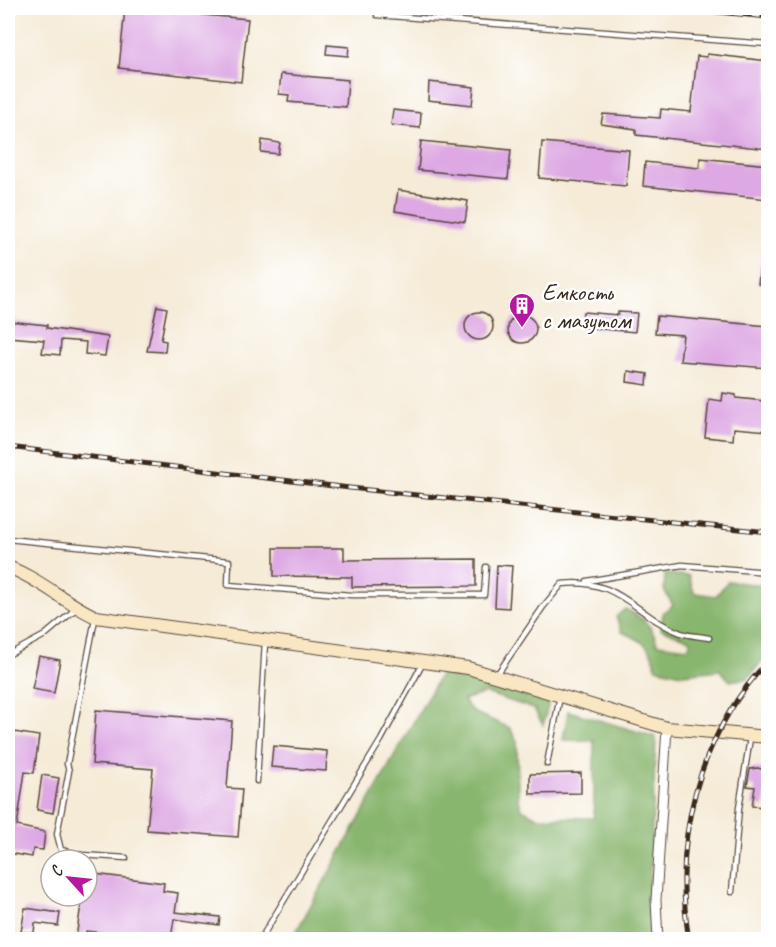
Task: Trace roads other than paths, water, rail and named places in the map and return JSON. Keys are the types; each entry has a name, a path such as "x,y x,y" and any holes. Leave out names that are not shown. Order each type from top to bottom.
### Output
{"street":[{"path":"8,567 24,573 77,608 96,617 425,660 496,676 667,728 768,737"},
{"path":"658,939 656,900 667,728"}],"lane":[{"path":"377,15 768,44"},
{"path":"8,539 229,561 228,585 351,595 484,595 486,567"},
{"path":"496,676 543,607 562,585 682,565 768,572"},
{"path":"584,582 631,600 662,624 682,633 709,638"},
{"path":"8,655 45,635 77,608"},
{"path":"96,617 67,764 69,771 57,834 61,850 82,855 126,858"},
{"path":"257,781 265,640"},
{"path":"260,939 381,740 425,660"},
{"path":"547,764 560,696"},
{"path":"732,892 739,808 751,735"}],"railway":[{"path":"680,8 768,17"},
{"path":"8,447 350,488 768,532"},
{"path":"689,940 684,864 688,827 696,791 708,756 724,722 744,690 768,661"}],"place":[{"name":"Емкость с мазутом","path":"522,329"}]}
